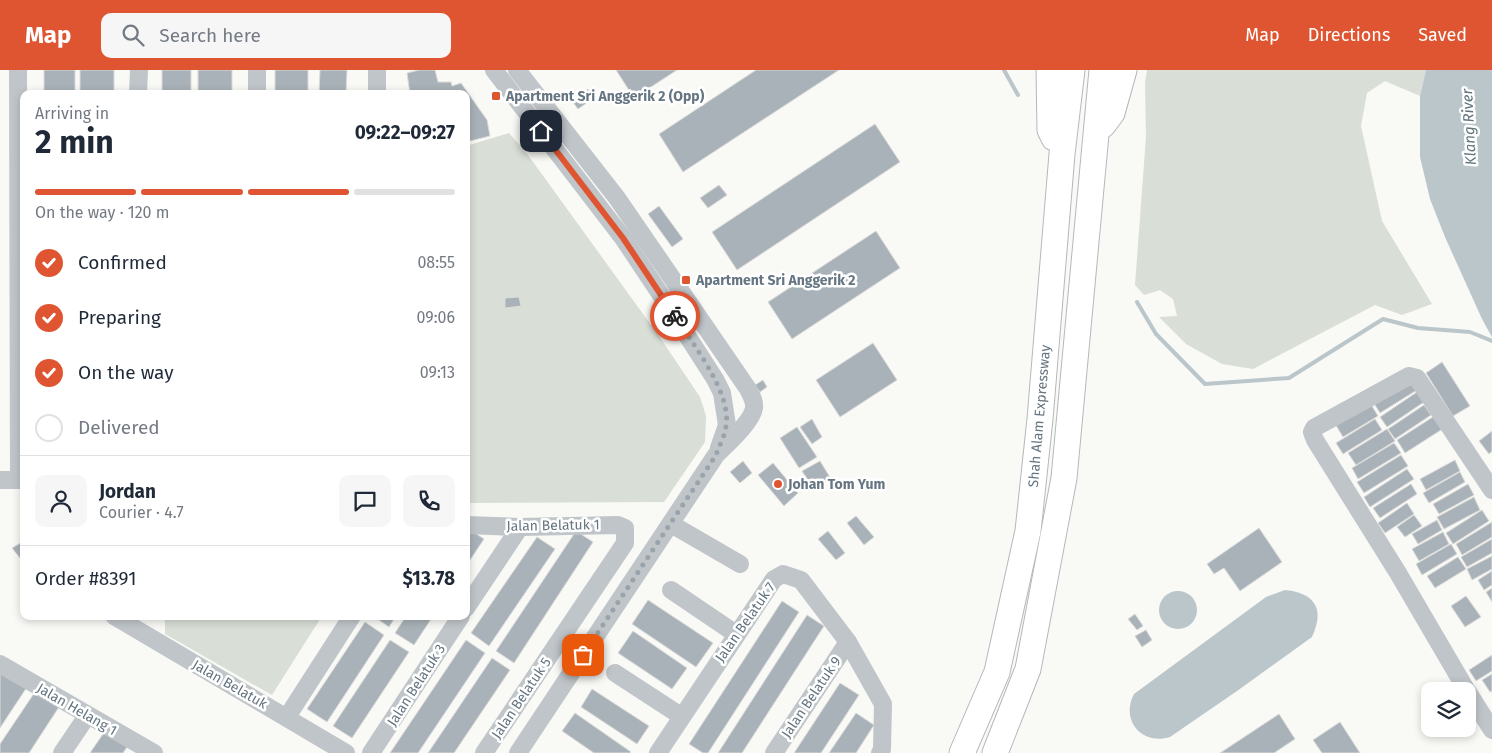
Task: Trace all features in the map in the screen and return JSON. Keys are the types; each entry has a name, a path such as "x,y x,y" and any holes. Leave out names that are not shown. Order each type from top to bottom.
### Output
{"highway":[{"path":"1049,70 1050,130 1062,154"},
{"name":"Shah Alam Expressway","path":"962,753 997,672 1028,531 1040,420 1062,154 1072,70"},
{"name":"Shah Alam Expressway","path":"995,753 1028,669 1064,478 1102,70"},
{"path":"1096,133 1112,113 1124,70"}],"street":[{"path":"18,70 20,343"},
{"path":"138,70 138,90"},
{"path":"257,70 257,90"},
{"path":"377,70 377,90"},
{"path":"494,70 623,238 662,295 715,379 722,393 726,425 716,455"},
{"path":"517,70 617,198 748,389 753,399 754,408 751,417 716,455 518,753"},
{"path":"1461,682 1398,573 1315,440 1312,432 1314,428 1409,376 1416,378 1492,490"},
{"path":"0,480 20,480"},
{"name":"Jalan Belatuk 1","path":"470,524 520,526 618,525 624,528 625,542"},
{"path":"670,524 740,564"},
{"path":"470,602 520,526"},
{"name":"Jalan Belatuk 5","path":"484,753 625,542"},
{"name":"Jalan Belatuk 7","path":"658,753 774,579 783,574 800,580 848,642 883,704 882,749 880,753"},
{"path":"671,590 736,634"},
{"name":"Jalan Belatuk","path":"121,620 346,753"},
{"path":"287,717 349,620"},
{"name":"Jalan Belatuk 3","path":"371,753 458,620"},
{"name":"Jalan Belatuk 9","path":"774,753 848,642"},
{"name":"Jalan Helang 1","path":"0,664 154,753"},
{"path":"615,673 681,716"},
{"path":"1476,706 1492,730"},
{"path":"62,753 87,716"}],"shaded area":[{"path":"1147,70 1426,70 1420,96 1385,81 1367,93 1361,126 1382,221 1432,304 1402,315 1375,305 1253,369 1222,364 1186,344 1159,317 1177,316 1173,299 1160,290 1144,295 1135,285 1146,137 1145,83"},
{"path":"509,133 528,155 659,336 700,397 706,416 705,442 664,502 470,503 470,145"},
{"path":"165,620 319,620 272,695 165,634"}],"water":[{"name":"Klang River","path":"1426,70 1492,70 1492,337 1445,237 1430,199 1420,157 1420,96"},
{"path":"1285,590 1304,595 1315,604 1317,618 1312,637 1170,737 1151,738 1136,729 1130,713 1130,704 1134,694 1266,597"},
{"path":"1178,591 1192,596 1197,610 1192,624 1178,629 1164,624 1159,610 1164,596"}],"building":[{"path":"44,70 75,70 75,90 44,90"},
{"path":"80,70 114,70 114,90 80,90"},
{"path":"162,70 191,70 191,90 162,90"},
{"path":"198,70 232,70 232,90 198,90"},
{"path":"275,70 308,70 308,90 275,90"},
{"path":"320,70 347,70 346,90 319,90"},
{"path":"419,70 435,70 438,82 451,82 452,86 461,83 466,90 409,90 407,73"},
{"path":"616,70 677,70 634,98"},
{"path":"756,70 839,70 683,172 659,134"},
{"path":"588,89 594,98 578,109 572,101"},
{"path":"470,96 487,120 490,136 470,141"},
{"path":"875,124 900,162 737,270 712,232"},
{"path":"719,185 727,195 708,208 700,198"},
{"path":"659,206 683,239 672,247 648,214"},
{"path":"876,231 900,268 792,339 768,302"},
{"path":"519,297 521,306 505,308 505,298"},
{"path":"873,343 897,380 840,417 816,380"},
{"path":"1442,362 1470,406 1453,416 1426,373"},
{"path":"1410,378 1417,390 1380,413 1373,402"},
{"path":"763,380 767,387 760,392 755,385"},
{"path":"1417,392 1424,402 1387,427 1380,417"},
{"path":"1369,401 1378,416 1343,437 1334,422"},
{"path":"1424,405 1431,415 1395,439 1388,429"},
{"path":"1436,415 1444,428 1405,453 1397,440"},
{"path":"812,419 822,437 812,444 800,427"},
{"path":"1375,419 1382,430 1343,454 1336,443"},
{"path":"797,427 817,457 799,468 780,438"},
{"path":"1387,429 1395,441 1356,465 1348,453"},
{"path":"1492,431 1492,451 1489,454 1479,441"},
{"path":"1394,443 1401,453 1358,479 1352,468"},
{"path":"1401,455 1408,466 1364,493 1357,482"},
{"path":"1455,460 1460,471 1426,490 1420,479"},
{"path":"743,461 752,473 740,483 730,472"},
{"path":"820,461 831,479 814,490 802,471"},
{"name":"Johan Tom Yum","path":"773,463 798,493 784,506 758,475"},
{"path":"1407,469 1414,479 1370,507 1364,497"},
{"path":"1460,472 1465,482 1429,503 1423,493"},
{"path":"1411,484 1417,494 1380,518 1373,508"},
{"path":"1468,484 1474,495 1439,514 1433,504"},
{"path":"1474,497 1480,510 1444,529 1437,517"},
{"path":"1407,503 1414,514 1385,533 1378,523"},
{"path":"1482,510 1489,521 1453,544 1446,533"},
{"path":"1414,515 1422,526 1405,537 1397,527"},
{"path":"856,516 874,537 864,545 847,523"},
{"path":"1437,520 1442,530 1418,544 1412,534"},
{"path":"1492,522 1492,537 1462,555 1456,544"},
{"path":"1259,528 1282,562 1240,591 1224,568 1214,574 1207,564"},
{"path":"470,530 484,539 470,560"},
{"path":"576,531 593,542 514,663 496,651"},
{"path":"828,531 845,553 836,560 818,539"},
{"path":"1443,532 1449,544 1419,561 1412,549"},
{"path":"537,537 555,549 489,646 471,633"},
{"path":"1492,539 1492,553 1467,567 1461,557"},
{"path":"20,543 20,558 12,548"},
{"path":"1451,544 1457,554 1422,575 1416,564"},
{"path":"1492,556 1492,569 1472,580 1467,569"},
{"path":"1458,557 1466,569 1435,588 1427,576"},
{"path":"1492,571 1492,585 1484,590 1478,580"},
{"path":"1492,588 1492,602 1486,592"},
{"path":"1466,596 1481,617 1465,627 1451,606"},
{"path":"648,600 713,643 696,667 632,624"},
{"path":"782,601 799,612 708,753 703,753 689,744"},
{"path":"1135,614 1143,626 1137,630 1128,619"},
{"path":"807,615 824,626 742,753 718,753"},
{"path":"379,620 393,620 389,627"},
{"path":"403,620 430,620 414,645 395,633"},
{"path":"365,622 384,635 327,722 307,709"},
{"path":"1146,630 1152,640 1142,647 1135,636"},
{"path":"633,631 687,668 672,689 618,653"},
{"path":"390,640 409,652 352,738 333,726"},
{"path":"466,640 485,653 418,753 390,753"},
{"path":"1492,655 1492,671 1476,681 1469,670"},
{"path":"492,658 510,670 454,753 428,753"},
{"path":"0,669 27,687 0,728"},
{"path":"1492,674 1492,691 1490,692 1482,680"},
{"path":"840,683 859,695 821,753 794,753"},
{"path":"592,689 649,726 637,744 581,707"},
{"path":"35,692 59,707 29,753 0,753 0,744"},
{"path":"575,713 631,752 594,753 562,731"},
{"path":"856,713 874,725 856,753 829,753"},
{"path":"1279,714 1295,739 1274,753 1220,753"},
{"path":"1340,722 1360,753 1322,753 1313,740"},
{"path":"105,731 127,747 123,753 90,753"}],"waterway":[{"path":"1004,70 1018,95"},
{"path":"1137,302 1156,334 1205,384 1289,378 1383,319 1418,328 1470,332 1492,341"}],"way so far":[{"path":"583,655 716,455 726,425 722,393 675,316"}],"place":[{"name":"Apartment Sri Anggerik 2 (Opp)","path":"496,96"},
{"name":"Apartment Sri Anggerik 2","path":"686,280"},
{"name":"Johan Tom Yum","path":"778,484"}],"route":[{"path":"541,131 623,238 675,316"}]}
